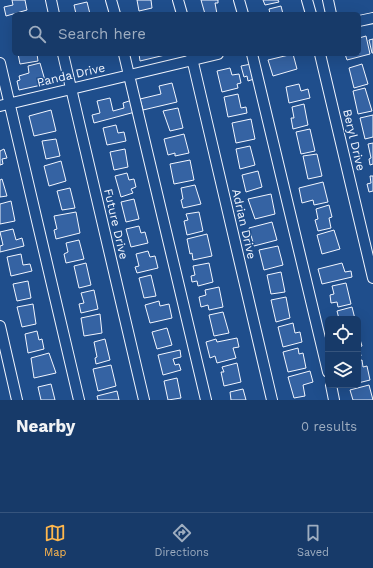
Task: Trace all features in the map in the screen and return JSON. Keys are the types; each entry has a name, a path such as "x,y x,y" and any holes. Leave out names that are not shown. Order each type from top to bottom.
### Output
{"street":[{"path":"51,0 54,12"},
{"path":"111,0 114,12"},
{"path":"178,0 181,12"},
{"path":"239,0 242,12"},
{"path":"307,0 310,12"},
{"path":"328,0 331,12"},
{"path":"361,21 373,18"},
{"name":"Future Drive","path":"63,56 144,400"},
{"path":"124,56 206,400"},
{"path":"252,56 325,359"},
{"name":"Beryl Drive","path":"320,56 373,278"},
{"name":"Panda Drive","path":"4,105 129,75 192,57"},
{"name":"Adrian Drive","path":"192,57 272,400"},
{"path":"0,63 4,105 78,400"},
{"path":"0,326 18,400"},
{"path":"332,388 334,400"}],"building":[{"path":"12,0 25,0 27,10 12,12 12,14 6,16 4,7 13,5"},
{"path":"137,0 151,0 152,8 139,11"},
{"path":"201,0 218,0 218,3 215,3 217,12 204,12"},
{"path":"263,0 278,0 279,2 265,5"},
{"path":"87,2 90,12 76,12 74,5"},
{"path":"281,6 282,12 270,12 269,9"},
{"path":"366,36 370,54 347,60 346,56 361,56 361,37"},
{"path":"373,39 373,53 372,53 369,40"},
{"path":"18,56 37,56 38,61 20,64"},
{"path":"139,56 161,56 140,61"},
{"path":"285,56 294,56 297,69 273,76 268,60"},
{"path":"40,63 46,84 19,90 17,81 20,80 19,76 29,73 28,66"},
{"path":"251,64 254,79 248,81 247,76 244,77 241,66"},
{"path":"362,64 368,84 354,88 349,68"},
{"path":"230,68 232,75 239,74 241,83 237,84 238,88 222,92 217,71"},
{"path":"172,83 177,102 143,110 140,99 161,94 159,86"},
{"path":"299,84 301,91 308,89 310,98 289,103 286,87"},
{"path":"365,88 372,111 358,114 353,91"},
{"path":"238,94 241,108 246,107 247,113 228,117 224,97"},
{"path":"110,98 113,111 124,108 123,103 132,100 135,112 94,123 92,115 100,113 97,101"},
{"path":"304,104 308,125 293,129 291,118 294,118 292,107"},
{"path":"178,108 183,128 170,131 163,111"},
{"path":"51,110 56,131 34,136 29,116"},
{"path":"373,115 373,137 365,139 360,118"},
{"path":"251,119 255,139 236,143 232,123"},
{"path":"116,125 118,133 124,132 126,141 107,145 103,128"},
{"path":"310,129 315,151 301,154 296,132"},
{"path":"184,134 189,153 175,156 175,153 168,155 164,139"},
{"path":"56,139 60,156 46,159 42,141"},
{"path":"373,143 373,164 370,165 369,159 371,158 368,144"},
{"path":"250,146 255,165 240,169 236,149"},
{"path":"4,149 7,158 2,159 3,164 0,165 0,151"},
{"path":"125,149 128,167 114,170 110,152"},
{"path":"317,154 322,176 308,179 303,156"},
{"path":"190,160 194,180 174,184 170,164"},
{"path":"61,161 66,181 49,186 44,166"},
{"path":"258,171 262,187 246,192 242,175"},
{"path":"127,173 129,180 134,179 136,187 131,189 133,193 121,197 115,176"},
{"path":"370,176 373,176 373,191 369,192 367,184 371,183"},
{"path":"2,179 7,196 0,197 0,180"},
{"path":"323,182 328,202 314,205 313,200 302,203 299,188"},
{"path":"195,185 201,204 183,208 181,188"},
{"path":"70,188 75,208 62,210 57,191"},
{"path":"271,194 275,214 255,219 248,199"},
{"path":"134,199 139,219 126,222 121,202"},
{"path":"11,201 15,221 0,224 0,204"},
{"path":"329,205 332,217 329,218 331,228 318,231 315,220 318,219 316,209"},
{"path":"76,212 80,233 56,239 54,230 57,229 54,216"},
{"path":"199,212 203,231 187,235 184,221 188,220 186,214"},
{"path":"272,222 277,240 254,246 249,228"},
{"path":"139,226 141,233 145,232 148,243 131,247 126,229"},
{"path":"13,229 16,240 22,238 24,246 0,252 0,246 3,245 0,232"},
{"path":"334,230 340,249 322,254 317,235"},
{"path":"207,234 212,256 193,260 192,253 190,254 187,239"},
{"path":"79,240 84,259 66,263 64,254 68,252 66,243"},
{"path":"278,246 283,265 264,270 259,250"},
{"path":"148,251 150,257 155,256 158,268 137,273 135,267 139,266 136,254"},
{"path":"21,254 23,265 30,264 32,271 11,276 7,257"},
{"path":"86,263 91,285 79,288 74,266"},
{"path":"209,263 213,282 198,286 197,281 192,282 191,276 195,275 193,266"},
{"path":"342,263 345,272 351,271 352,277 322,284 318,269"},
{"path":"281,272 285,292 271,294 267,275"},
{"path":"151,275 156,296 144,298 139,278"},
{"path":"28,281 31,298 17,301 13,284"},
{"path":"346,283 351,304 338,307 337,302 331,303 330,295 334,294 332,286"},
{"path":"219,287 223,307 209,310 208,305 201,307 199,297 206,295 205,290"},
{"path":"94,290 98,309 81,313 79,304 84,303 81,293"},
{"path":"286,297 290,318 276,322 271,300"},
{"path":"159,301 160,306 169,304 172,318 150,323 145,305"},
{"path":"33,304 36,324 22,327 17,307"},
{"path":"352,307 354,316 338,316 337,311"},
{"path":"223,312 229,333 214,336 209,315"},
{"path":"100,314 102,333 84,336 81,318"},
{"path":"293,323 295,333 300,332 302,342 283,347 278,327"},
{"path":"167,328 172,345 157,349 152,332"},
{"path":"37,331 39,340 42,339 44,349 28,353 25,334"},
{"path":"237,338 239,347 233,348 236,358 217,363 215,356 210,358 206,342 216,339 217,342"},
{"path":"105,339 110,360 96,364 95,358 97,357 94,342"},
{"path":"298,348 299,354 303,353 306,368 288,372 283,352"},
{"path":"180,350 181,357 173,359 175,365 179,364 181,370 163,375 158,355"},
{"path":"49,353 56,373 34,378 31,358"},
{"path":"361,360 363,367 367,366 370,380 361,382"},
{"path":"237,363 241,382 224,386 221,372 224,372 222,367"},
{"path":"111,365 116,386 98,391 93,369"},
{"path":"310,371 313,382 303,385 305,396 294,398 288,377"},
{"path":"177,378 181,398 168,400 164,381"},
{"path":"51,384 55,400 41,400 38,387"},
{"path":"369,385 373,400 353,400 350,390"},
{"path":"243,389 246,400 231,400 230,392"},
{"path":"117,391 119,400 98,400 97,396"}]}
